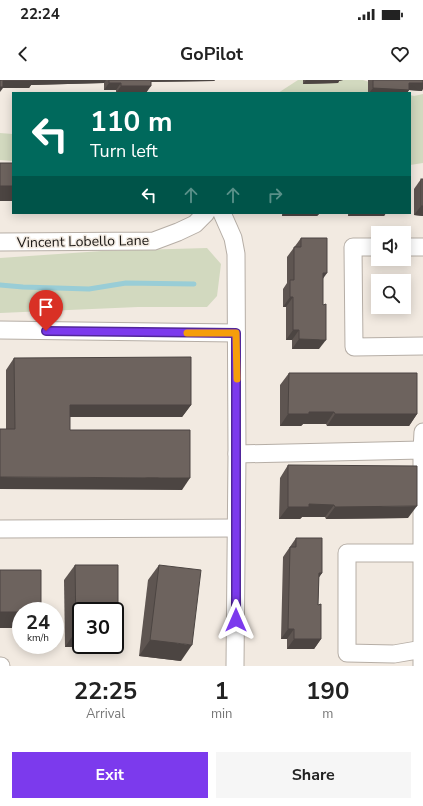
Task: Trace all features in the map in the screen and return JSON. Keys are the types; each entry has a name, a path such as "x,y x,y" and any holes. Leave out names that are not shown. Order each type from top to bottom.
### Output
{"street":[{"name":"Vincent Lobello Lane","path":"0,242 154,241 194,224 205,214"},
{"path":"222,214 233,238 236,254 237,454 235,666"},
{"path":"371,247 353,247 354,347 423,346"},
{"path":"411,247 423,247"},
{"path":"0,330 236,333"},
{"path":"423,432 422,450 423,510 423,553 422,655 347,653 347,553 423,553"},
{"path":"237,454 422,450"},
{"path":"0,530 236,528"}],"green space":[{"path":"298,80 363,80 400,92 280,92"},
{"path":"423,94 423,163 411,165 411,95"},
{"path":"0,133 12,134 12,161 0,160"},
{"path":"207,248 221,264 217,296 207,307 138,307 0,313 0,258 102,251"}],"building":[{"path":"0,80 34,81 3,81 3,87 0,87"},
{"path":"109,80 151,80 151,86 121,86 121,83 109,83"},
{"path":"373,80 423,80 423,83 409,83 409,90 373,88"},
{"path":"0,163 12,163 12,186 0,186"},
{"path":"421,179 423,179 423,206 421,206"},
{"path":"301,238 327,238 327,273 323,273 323,305 326,304 326,340 299,339 299,330 293,330 293,297 290,297 290,280 294,280 294,247 301,247"},
{"path":"191,357 191,405 70,405 70,430 190,430 190,478 0,477 0,429 15,429 14,358"},
{"path":"289,373 417,373 417,414 335,414 334,412 309,412 309,414 288,414"},
{"path":"288,465 417,466 417,506 335,507 334,505 309,504 309,507 288,507"},
{"path":"296,538 322,538 322,573 319,573 318,605 321,604 321,639 294,639 294,629 288,629 290,547 296,547"},
{"path":"75,565 118,565 118,602 76,602"},
{"path":"159,565 201,570 192,645 150,640"},
{"path":"0,570 41,570 41,602 12,602 12,612 0,612"}],"waterway":[{"path":"0,285 89,289 126,283 194,284"}],"slow traffic":[{"path":"187,333 236,333 237,379"}],"route":[{"path":"46,331 236,333 236,620"}]}
